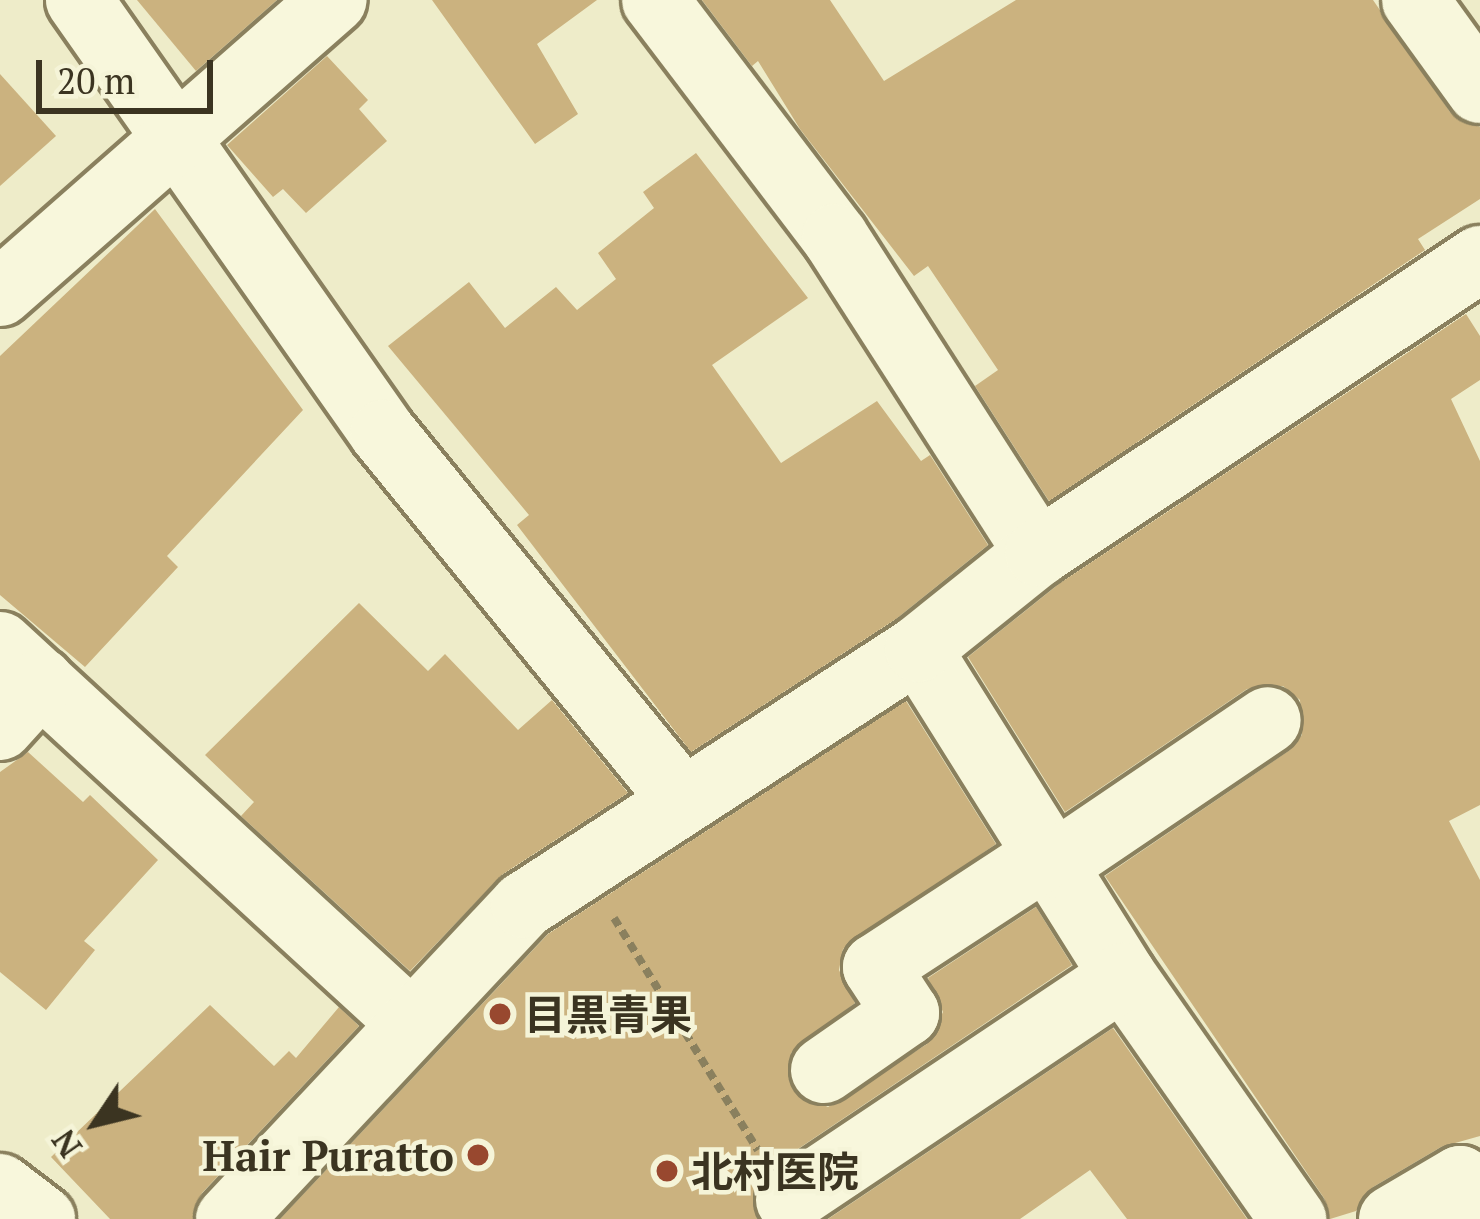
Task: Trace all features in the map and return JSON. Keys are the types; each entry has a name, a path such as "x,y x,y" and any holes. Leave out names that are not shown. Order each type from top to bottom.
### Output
{"street":[{"path":"80,0 383,433 681,800"},
{"path":"0,293 334,0"},
{"path":"655,0 836,236 1038,553"},
{"path":"1415,0 1480,90"},
{"path":"229,1219 524,905 918,649 1038,553 1480,259"},
{"path":"918,649 1124,976 1293,1219"},
{"path":"14,685 411,1023"},
{"path":"824,1070 906,1013 876,967 1268,720"},
{"path":"789,1200 1124,976"},
{"path":"1392,1219 1460,1179 1480,1202"},
{"path":"0,1187 42,1219"}],"path":[{"path":"581,866 789,1200"}],"building":[{"path":"137,0 277,0 196,71"},
{"path":"432,0 597,0 537,44 578,114 535,144"},
{"path":"702,0 830,0 884,81 1016,0 1373,0 1450,112 1480,127 1480,199 1418,239 1425,250 1049,501 975,386 998,370 928,266 914,276 800,129 758,61 752,66"},
{"path":"327,56 368,100 359,109 387,141 306,213 283,189 273,197 227,145"},
{"path":"0,74 56,136 0,186"},
{"path":"696,153 808,298 712,365 781,463 877,401 921,461 930,455 988,545 896,619 691,752 517,525 529,515 388,346 469,282 505,328 556,287 577,310 616,279 598,253 654,208 643,192"},
{"path":"155,209 303,410 167,556 178,567 85,667 0,595 0,356"},
{"path":"1466,314 1480,336 1480,380 1451,399 1480,461 1480,805 1449,821 1480,880 1480,1136 1441,1147 1373,1187 1356,1211 1330,1219 1324,1198 1105,876 1290,750 1302,735 1300,700 1283,686 1247,689 1065,812 968,657 1060,583"},
{"path":"359,603 428,671 445,654 518,730 552,700 628,793 503,874 410,971 241,816 254,802 205,755"},
{"path":"906,701 996,844 843,949 839,970 855,1003 791,1053 793,1090 828,1107 927,1044 943,1012 928,978 1036,907 1072,965 768,1169 755,1185 757,1219 280,1219 548,934"},
{"path":"28,752 83,802 90,795 158,860 84,941 95,950 46,1010 0,972 0,772"},
{"path":"210,1005 274,1066 289,1051 296,1058 339,1007 359,1026 202,1193 193,1219 110,1219 51,1157"},
{"path":"1113,1028 1247,1219 1127,1219 1090,1170 1020,1219 828,1219"}],"place":[{"name":"目黒青果","path":"500,1014"},
{"name":"Hair Puratto","path":"478,1155"},
{"name":"北村医院","path":"667,1171"}]}
